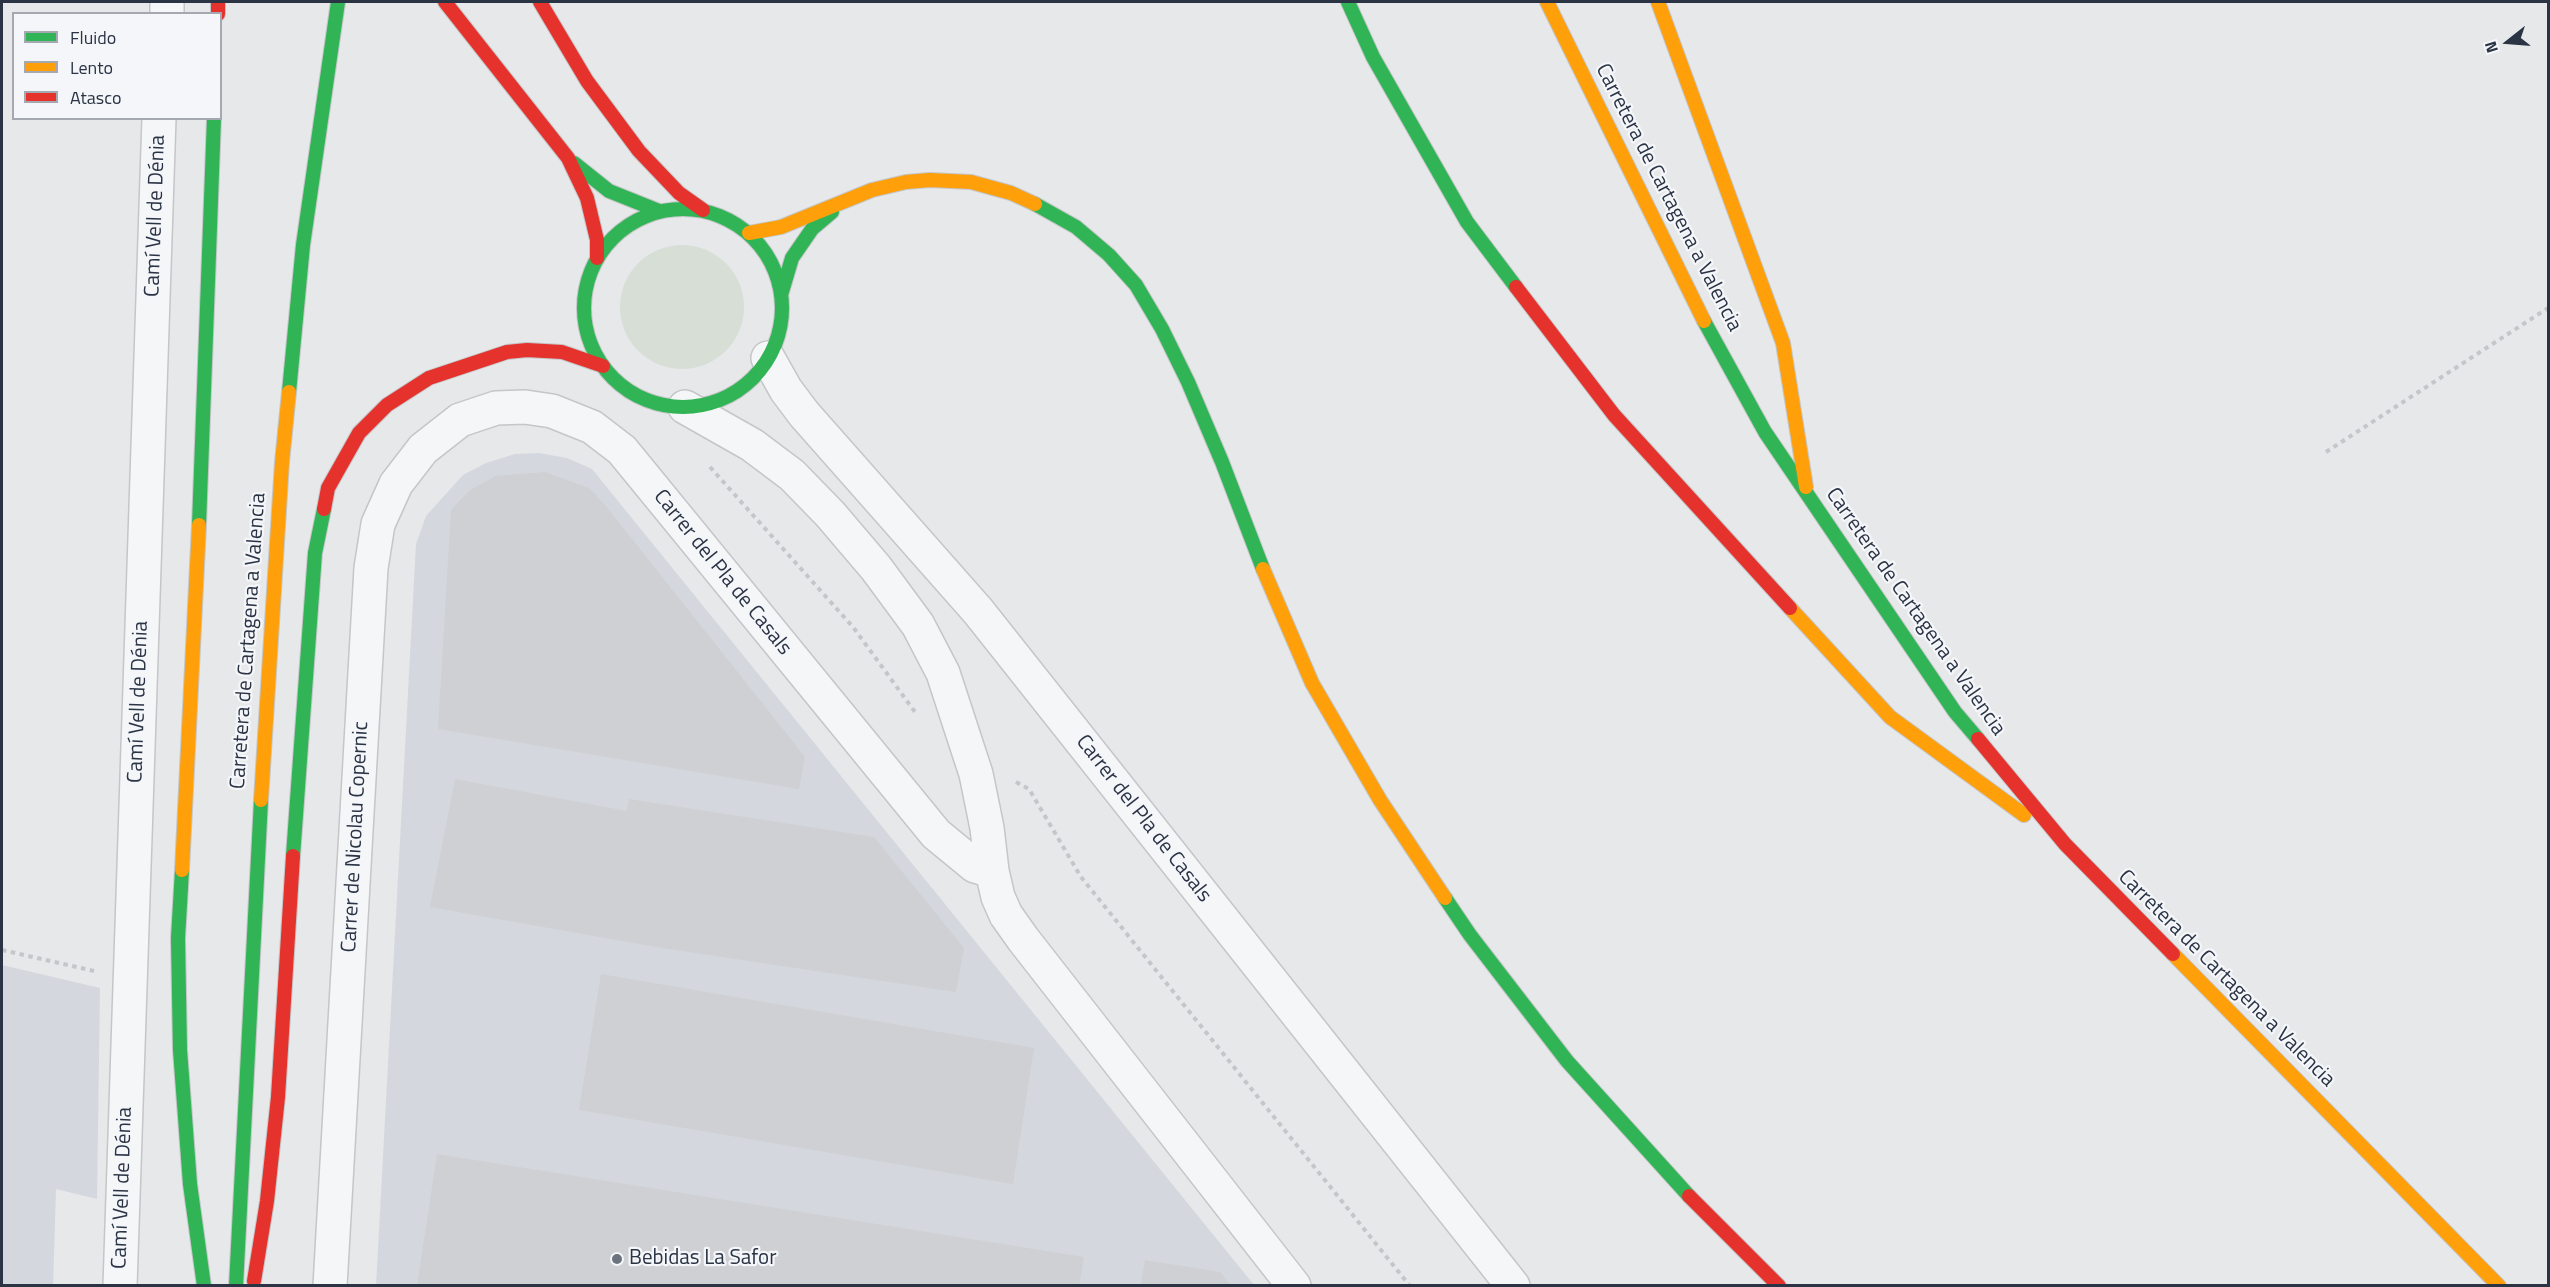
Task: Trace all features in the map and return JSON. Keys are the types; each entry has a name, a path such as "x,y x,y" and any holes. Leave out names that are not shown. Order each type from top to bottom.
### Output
{"main road":[{"name":"Carretera de Cartagena a Valencia","path":"236,1286 264,732 282,462 303,245 338,2"},
{"path":"445,2 568,158 587,198 597,240 597,258"},
{"path":"540,2 587,81 639,151 679,193 703,210"},
{"path":"1348,2 1373,57 1467,222 1614,415 1890,717 2064,844"},
{"name":"Carretera de Cartagena a Valencia","path":"1547,2 1687,289 1765,432 1955,711 2064,844 2499,1286"},
{"path":"1658,2 1783,343 1808,497"},
{"path":"204,1286 190,1184 180,1050 178,938 192,698 214,120"},
{"path":"568,158 609,191 660,211"},
{"path":"749,233 781,227 840,205 872,190 906,182 930,180 971,182 1011,194 1048,210 1076,227 1109,255 1137,285 1188,382 1222,462 1271,590 1312,683 1380,800 1470,935 1567,1060 1684,1191 1779,1286"},
{"path":"781,295 792,258 812,229 840,205"},
{"path":"681,208 703,210 720,215 749,233 764,251 776,272 781,295 782,317 777,338 768,358 759,372 733,394 718,401 685,407 658,404 636,396 618,383 603,366 592,347 585,327 583,305 586,284 605,246 620,230 638,218 660,211 681,208"},
{"path":"254,1286 267,1200 278,1097 288,921 315,553 328,489 359,433 387,405 429,378 507,352 527,350 562,351 603,366"}],"street":[{"name":"Camí Vell de Dénia","path":"120,1286 159,120"},
{"name":"Carrer del Pla de Casals","path":"768,358 786,390 804,414 978,611 1513,1286"},
{"name":"Carrer del Pla de Casals","path":"460,420 496,408 525,407 552,411 592,427 622,450 936,834 975,866 992,871"},
{"path":"685,407 752,445 792,475 830,514 876,568 918,625 943,673 976,774 987,828 992,871 998,897 1006,915 1294,1286"},
{"name":"Carrer de Nicolau Copernic","path":"330,1286 371,580 376,535 378,524 396,484 423,449 460,420"}],"path":[{"path":"2326,452 2548,308"},
{"path":"705,461 853,627 918,717"},
{"path":"976,774 1013,780 1029,789 1082,877 1410,1286"},
{"path":"2,950 129,980"}],"shaded area":[{"path":"682,245 706,250 726,263 739,283 744,307 739,331 726,351 706,364 682,369 658,364 638,351 625,331 620,307 625,283 638,263 658,250"},
{"path":"539,453 567,458 592,469 1254,1285 376,1286 416,544 426,516 463,475 486,463 515,454"},
{"path":"2,965 100,988 97,1199 56,1189 53,1285 2,1285"}],"building":[{"path":"545,472 589,488 605,505 805,757 799,789 438,729 451,510 470,490 496,476"},
{"path":"455,779 627,811 629,799 874,837 964,948 956,992 662,948 430,907"},
{"path":"601,974 1034,1048 1013,1184 579,1110"},
{"path":"437,1154 1084,1257 1079,1286 417,1286"},
{"path":"1145,1260 1220,1272 1231,1286 1141,1286"}],"traffic: fast":[{"path":"289,392 303,245 338,2"},
{"path":"1348,2 1373,57 1467,222 1516,287"},
{"path":"199,525 214,120"},
{"path":"574,163 609,191 659,211"},
{"path":"1035,204 1076,227 1109,255 1136,285 1162,329 1188,382 1263,569"},
{"path":"673,209 693,209 721,216 746,231 760,245 775,270 782,298 782,308 782,318 775,346 760,371 746,385 712,403 693,407 673,407 645,400 620,385 606,371 588,337 584,318 584,298 591,270 606,245 620,231 654,213 673,209"},
{"path":"781,295 792,258 812,229 832,212"},
{"path":"1704,321 1765,432 1955,712 1978,739"},
{"path":"293,856 315,553 324,509"},
{"path":"236,1286 261,800"},
{"path":"182,870 178,938 180,1050 190,1184 204,1286"},
{"path":"1445,898 1470,935 1567,1061 1689,1196"}],"traffic: slow":[{"path":"1547,2 1704,321"},
{"path":"1658,2 1783,343 1806,487"},
{"path":"749,233 781,227 872,190 906,182 930,180 971,182 1011,193 1035,204"},
{"path":"261,800 282,462 289,392"},
{"path":"182,870 199,525"},
{"path":"1263,569 1312,683 1380,800 1445,898"},
{"path":"1790,608 1890,717 2024,815"},
{"path":"2173,954 2499,1286"}],"traffic: jam":[{"path":"218,2 218,12"},
{"path":"445,2 568,158 587,198 597,240 597,258"},
{"path":"540,2 587,81 639,151 679,193 703,210"},
{"path":"1516,287 1614,415 1790,608"},
{"path":"324,509 328,488 359,433 387,405 429,378 507,352 527,350 562,352 603,366"},
{"path":"1978,739 2065,844 2173,954"},
{"path":"254,1281 267,1201 278,1097 293,856"},
{"path":"1689,1196 1779,1286"}],"place":[{"name":"Bebidas La Safor","path":"617,1259"}]}
